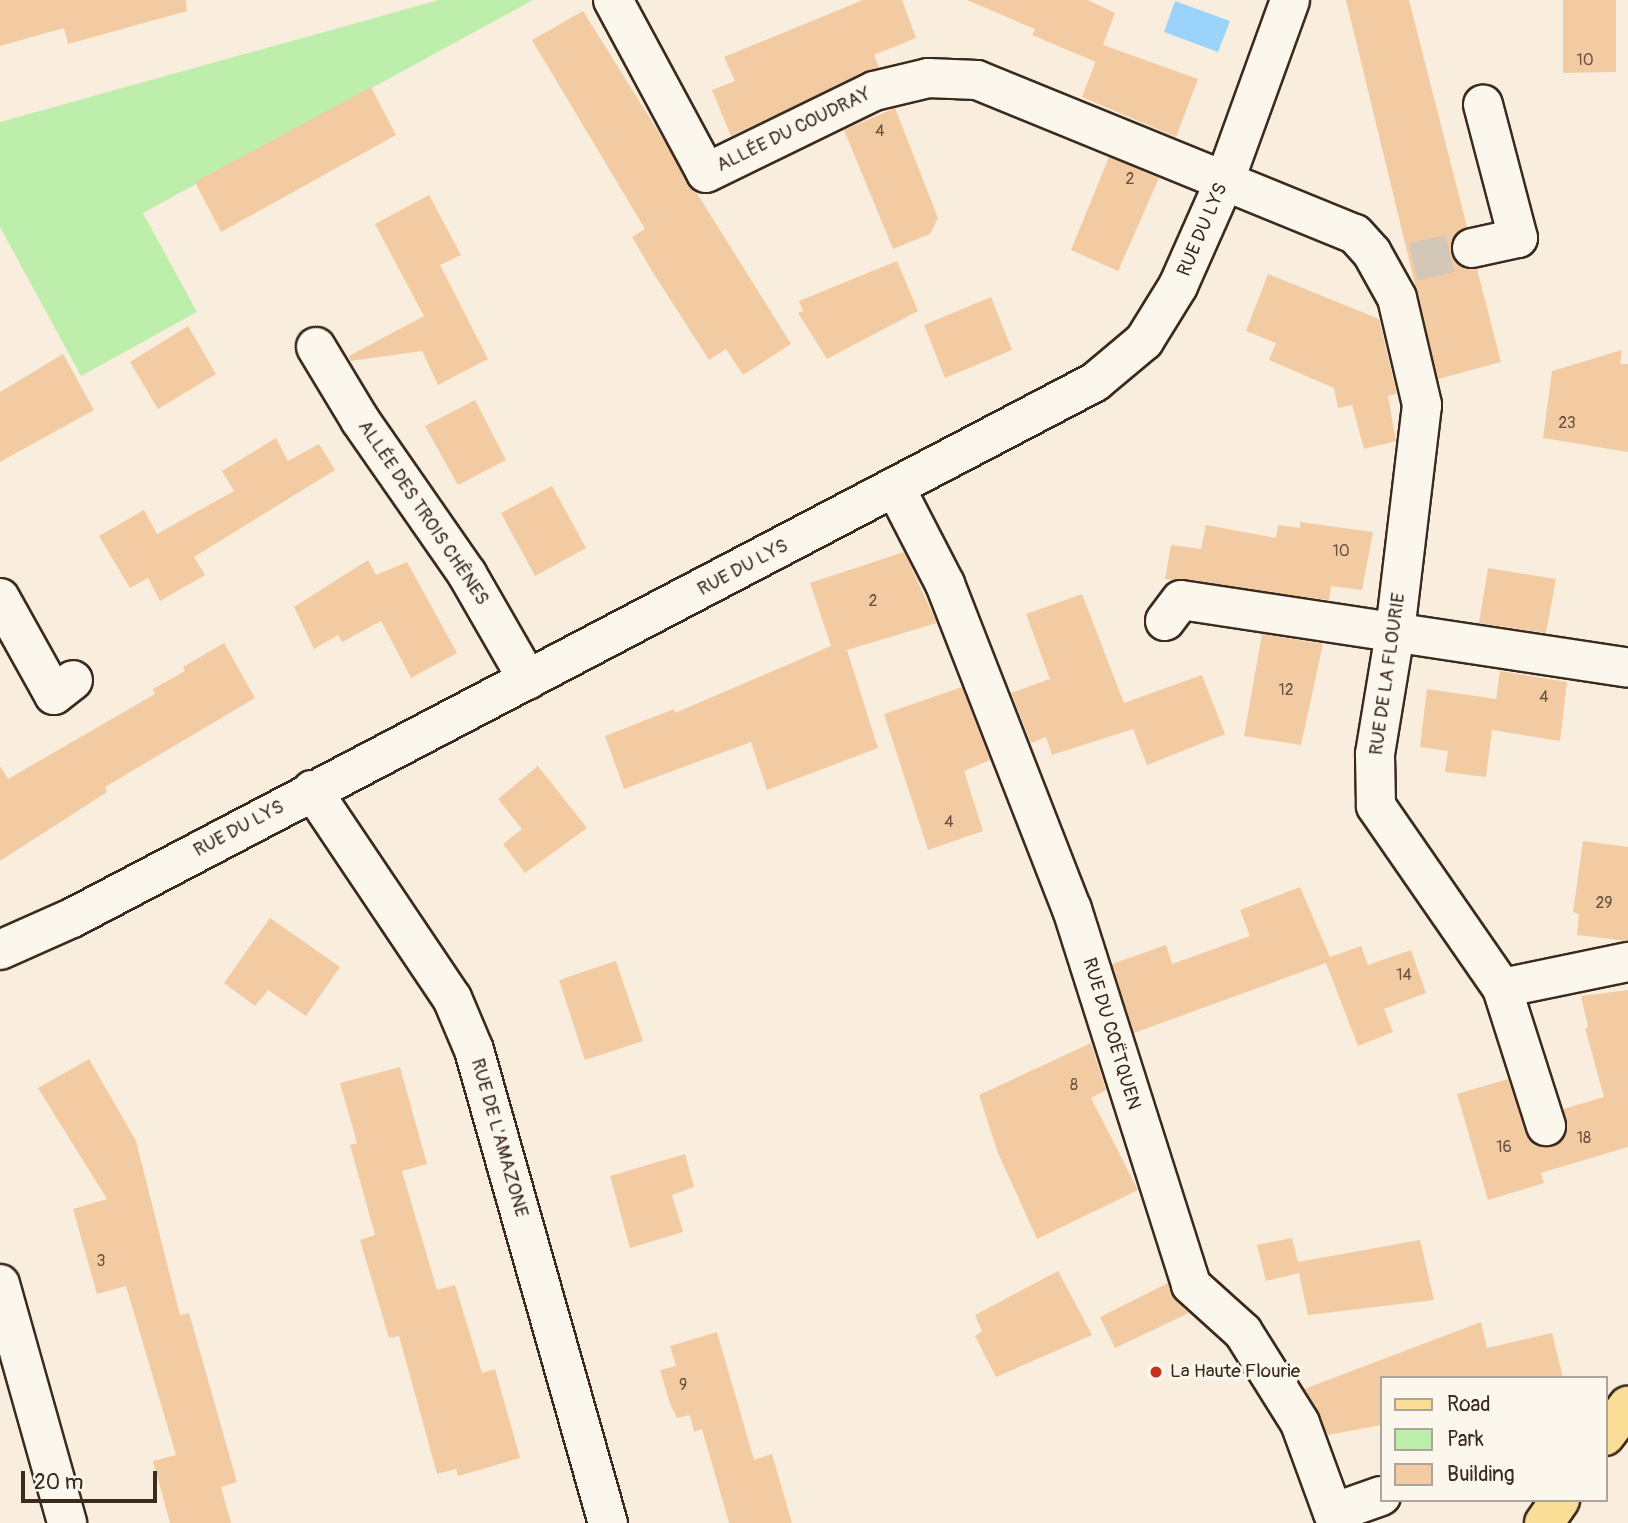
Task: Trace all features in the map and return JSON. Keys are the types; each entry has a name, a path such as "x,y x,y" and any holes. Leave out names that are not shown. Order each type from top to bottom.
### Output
{"main road":[{"path":"1607,1433 1628,1406"},
{"path":"1544,1523 1558,1502"}],"street":[{"name":"ALLÉE DU COUDRAY","path":"613,0 706,173 874,91 928,78 977,80 1225,180"},
{"name":"RUE DU LYS","path":"0,950 72,918 312,790 896,489 1095,382 1144,341 1178,286 1225,180 1290,0"},
{"path":"1472,248 1518,238 1483,105"},
{"name":"RUE DE LA FLOURIE","path":"1225,180 1355,234 1396,263 1397,298 1422,405 1395,633 1375,754 1376,806 1502,988 1546,1126"},
{"name":"ALLÉE DES TROIS CHÊNES","path":"316,346 360,420 467,574 528,680"},
{"name":"RUE DU COËTQUEN","path":"896,489 945,584 1072,909 1191,1284 1243,1332 1300,1423 1333,1513 1380,1496"},
{"path":"0,598 54,695 74,680"},
{"path":"1166,621 1181,600 1628,668"},
{"name":"RUE DE L'AMAZONE","path":"312,790 452,998 474,1050 608,1523"},
{"path":"1502,988 1628,962"},
{"path":"0,1284 67,1523"}],"green space":[{"path":"439,0 533,0 143,213 197,312 81,376 0,227 0,122"}],"water":[{"path":"1175,1 1230,21 1218,52 1164,32"}],"building":[{"path":"0,0 186,0 187,11 68,44 64,28 0,46"},
{"path":"863,0 902,0 916,38 874,55 879,67 731,136 712,90 735,81 724,57"},
{"path":"967,0 1088,0 1115,13 1103,45 1198,79 1176,137 1082,97 1095,62 1032,35 1035,29"},
{"path":"1346,0 1409,0 1467,227 1451,241 1451,253 1465,269 1477,269 1501,362 1438,379"},
{"path":"1563,0 1616,0 1616,72 1563,73"},
{"path":"583,11 791,344 743,375 726,349 709,360 652,271 632,237 645,229 532,40"},
{"path":"371,87 396,135 221,232 195,182"},
{"path":"895,108 938,218 930,234 893,249 844,130"},
{"path":"1109,157 1159,178 1118,271 1071,250"},
{"path":"429,195 461,255 440,265 488,359 438,385 422,351 351,361 349,356 424,316 375,224"},
{"path":"897,261 918,311 827,359 798,313 803,311 799,301"},
{"path":"1268,274 1379,319 1396,390 1396,394 1388,396 1396,441 1364,449 1352,405 1338,408 1334,388 1269,360 1276,343 1246,331"},
{"path":"991,297 1012,350 945,378 924,325"},
{"path":"188,326 216,374 158,409 130,362"},
{"path":"1622,350 1620,364 1628,364 1628,452 1543,438 1552,371"},
{"path":"63,354 94,410 0,462 0,392"},
{"path":"475,400 506,460 458,485 425,426"},
{"path":"276,438 288,461 319,444 335,470 194,557 205,575 160,601 148,578 130,588 99,536 144,510 157,534 234,491 222,471"},
{"path":"552,486 586,548 535,576 501,513"},
{"path":"1300,522 1373,532 1362,590 1331,586 1329,600 1165,579 1171,545 1201,549 1206,525 1276,538 1278,525 1300,528"},
{"path":"904,552 937,623 847,650 878,748 767,790 751,742 624,789 605,736 674,709 675,713 831,646 810,583"},
{"path":"368,560 376,575 407,562 457,653 411,678 381,621 342,642 338,635 314,649 294,607"},
{"path":"1488,568 1556,579 1546,633 1479,623"},
{"path":"1082,594 1124,703 1202,675 1225,734 1147,765 1133,729 1052,755 1046,737 1031,743 1011,693 1050,679 1026,614"},
{"path":"1262,634 1323,644 1301,745 1244,736"},
{"path":"224,643 255,698 105,787 107,792 0,861 0,766 8,779 155,694 153,689 185,671 183,667"},
{"path":"1500,671 1567,682 1560,741 1492,730 1486,777 1445,772 1448,751 1420,747 1427,689 1496,699"},
{"path":"962,687 990,760 964,771 983,831 928,850 884,714"},
{"path":"538,766 587,828 525,873 503,844 522,829 498,799"},
{"path":"1583,841 1628,847 1628,941 1577,935 1579,914 1573,912"},
{"path":"1300,887 1330,957 1361,946 1368,965 1411,950 1426,993 1384,1009 1393,1032 1358,1046 1326,963 1134,1033 1112,964 1166,945 1172,964 1250,936 1240,910"},
{"path":"270,918 340,967 306,1016 268,990 255,1006 224,983"},
{"path":"616,961 643,1041 585,1060 559,980"},
{"path":"1628,990 1628,1147 1541,1173 1544,1183 1488,1200 1457,1094 1508,1079 1531,1142 1553,1147 1567,1131 1563,1109 1604,1097 1585,1028 1588,1027 1581,996"},
{"path":"1091,1043 1106,1090 1091,1098 1138,1190 1037,1239 998,1153 979,1095"},
{"path":"89,1059 136,1141 180,1315 189,1313 237,1482 221,1487 231,1523 170,1523 153,1461 176,1455 126,1286 97,1294 73,1209 107,1199 38,1088"},
{"path":"400,1067 427,1164 402,1171 437,1290 455,1285 482,1373 495,1369 520,1458 458,1476 456,1469 437,1474 399,1336 389,1338 360,1240 375,1235 350,1145 357,1143 340,1083"},
{"path":"685,1154 694,1187 672,1195 683,1232 630,1248 610,1176"},
{"path":"1292,1238 1298,1262 1420,1240 1434,1300 1308,1315 1299,1273 1266,1281 1257,1245"},
{"path":"1058,1271 1092,1335 996,1377 975,1336 982,1331 975,1315"},
{"path":"1168,1283 1176,1301 1189,1313 1115,1348 1100,1317"},
{"path":"1481,1322 1487,1348 1552,1333 1563,1376 1380,1376 1380,1425 1328,1435 1304,1389"},
{"path":"717,1332 754,1460 772,1454 792,1523 729,1523 702,1429 694,1432 690,1415 677,1418 670,1404 660,1370 676,1366 670,1346"}],"tunnel":[{"path":"1413,262 1472,248"}],"place":[{"name":"La Haute Flourie","path":"1156,1372"}]}
